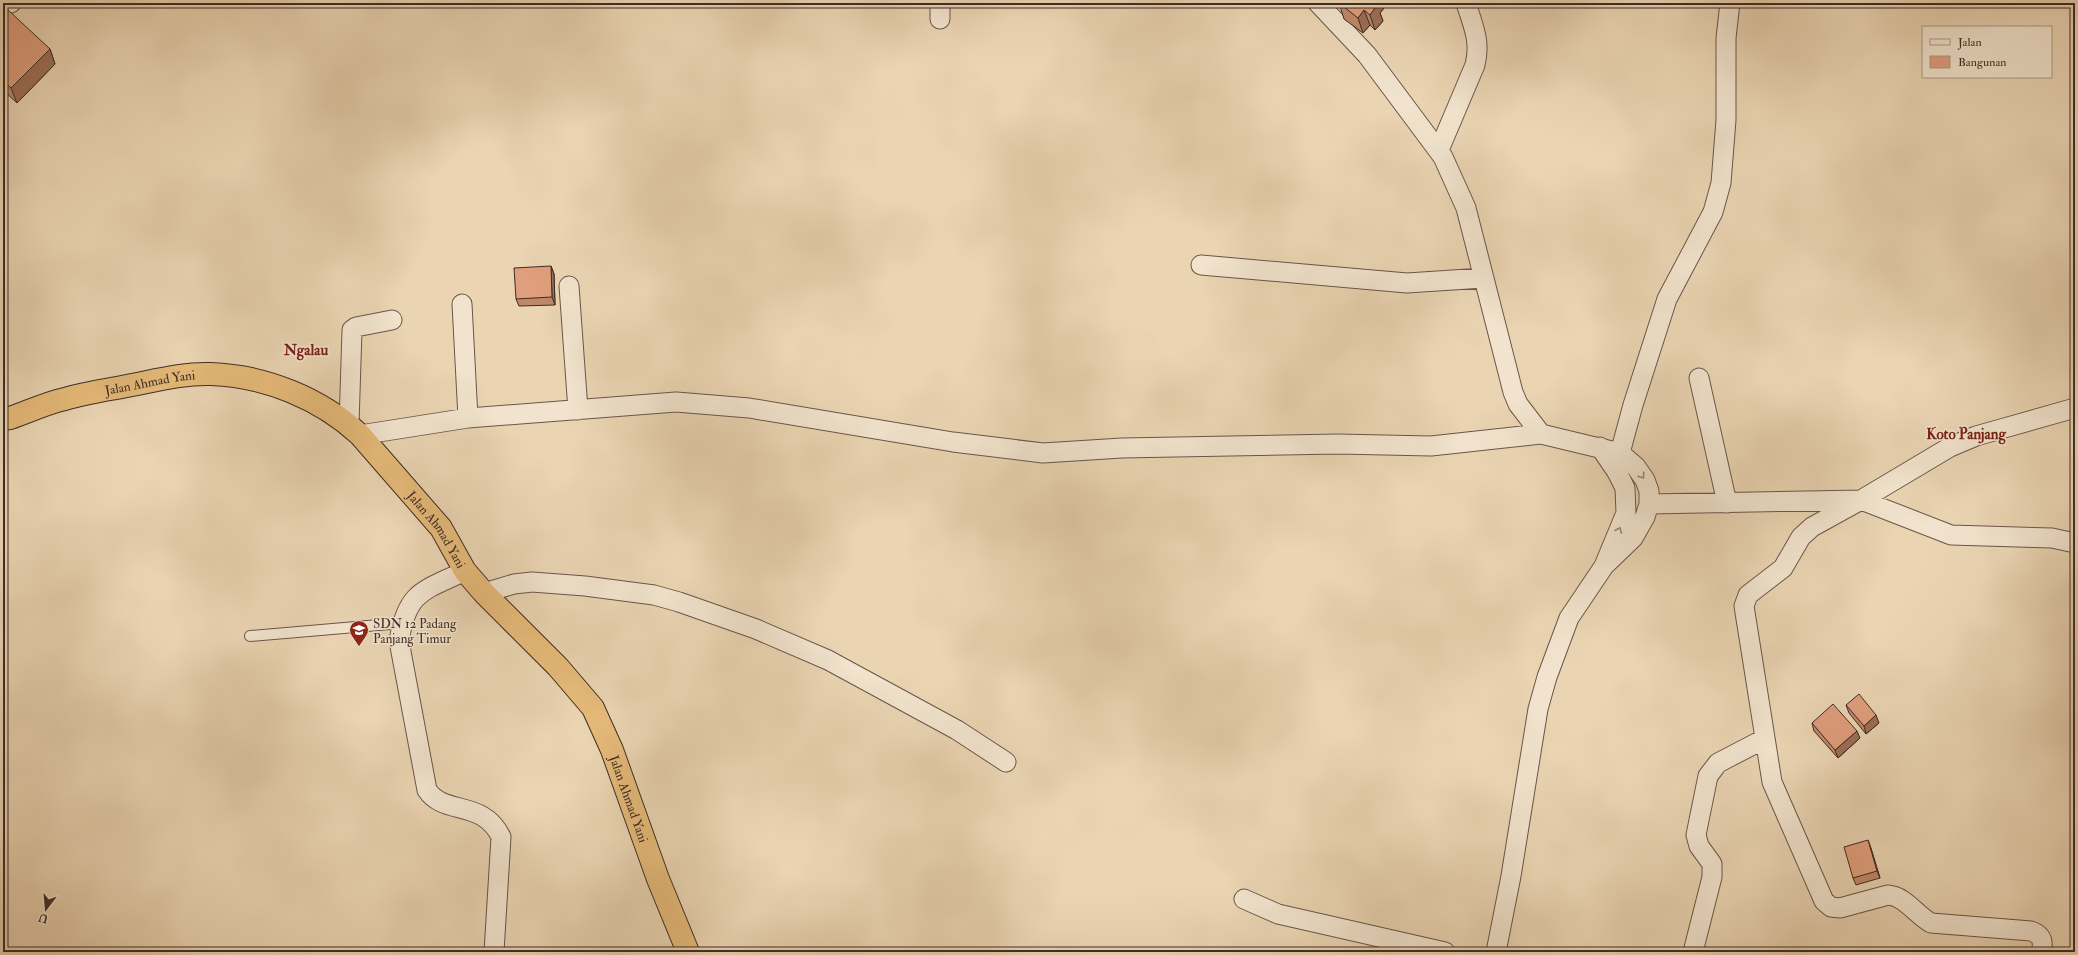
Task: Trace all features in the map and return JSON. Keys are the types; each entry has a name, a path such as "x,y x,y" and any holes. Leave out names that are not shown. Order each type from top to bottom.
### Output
{"highway":[{"name":"Jalan Ahmad Yani","path":"7,419 64,399 175,377 210,374 246,378 279,386 306,398 354,429 441,528 466,571 484,593 558,667 593,708 612,750 658,879 688,952"}],"street":[{"path":"3,4 11,3"},
{"path":"1318,3 1367,55 1439,150 1466,208 1512,392 1518,404 1541,434"},
{"path":"1439,150 1475,65 1478,52 1478,40 1466,3"},
{"path":"1620,453 1633,405 1667,299 1713,212 1721,182 1726,120 1726,38 1730,3"},
{"path":"1200,265 1407,283 1483,278"},
{"path":"569,286 578,410"},
{"path":"462,304 468,418"},
{"path":"392,320 356,327 352,330 354,429 468,418 676,402 749,408 953,442 1043,453 1122,448 1338,444 1431,446 1541,434 1620,453 1636,467 1645,480 1650,491 1649,504 1645,517 1633,538 1604,566"},
{"path":"1698,378 1727,503"},
{"path":"2041,952 2043,944 2042,938 2038,934 2031,931 1931,923 1924,919 1899,897 1893,895 1840,908 1827,904 1824,901 1772,782 1744,606 1748,595 1783,568 1805,532 1950,447 1976,436 2075,408"},
{"path":"1496,952 1511,876 1538,709 1547,677 1569,618 1604,566 1626,513 1625,488 1617,472 1600,447"},
{"path":"1649,504 1861,500 1951,535 2052,538 2075,543"},
{"path":"466,571 421,592 409,605 402,623 400,641 427,790 435,799 485,816 492,822 501,837 494,952"},
{"path":"484,593 514,584 532,582 585,586 654,595 679,602 756,629 828,660 925,712 1006,762"},
{"path":"1693,952 1712,876 1712,864 1699,846 1696,835 1708,776 1718,763 1764,739"},
{"path":"1244,899 1278,914 1445,952"}],"lane":[{"path":"250,636 402,623"}],"building":[{"path":"1339,3 1374,3 1377,5 1370,15 1364,10 1358,18"},
{"path":"7,9 50,49 11,88 3,80 3,13"},
{"path":"551,266 552,297 516,299 514,268"},
{"path":"1859,694 1876,715 1864,726 1846,705"},
{"path":"1833,704 1857,731 1835,750 1812,723"},
{"path":"1868,840 1877,871 1853,878 1844,847"}],"place":[{"name":"SDN 12 Padang Panjang Timur","path":"359,647"}],"district":[{"name":"Ngalau","path":"306,350"},
{"name":"Koto Panjang","path":"1966,434"}]}
